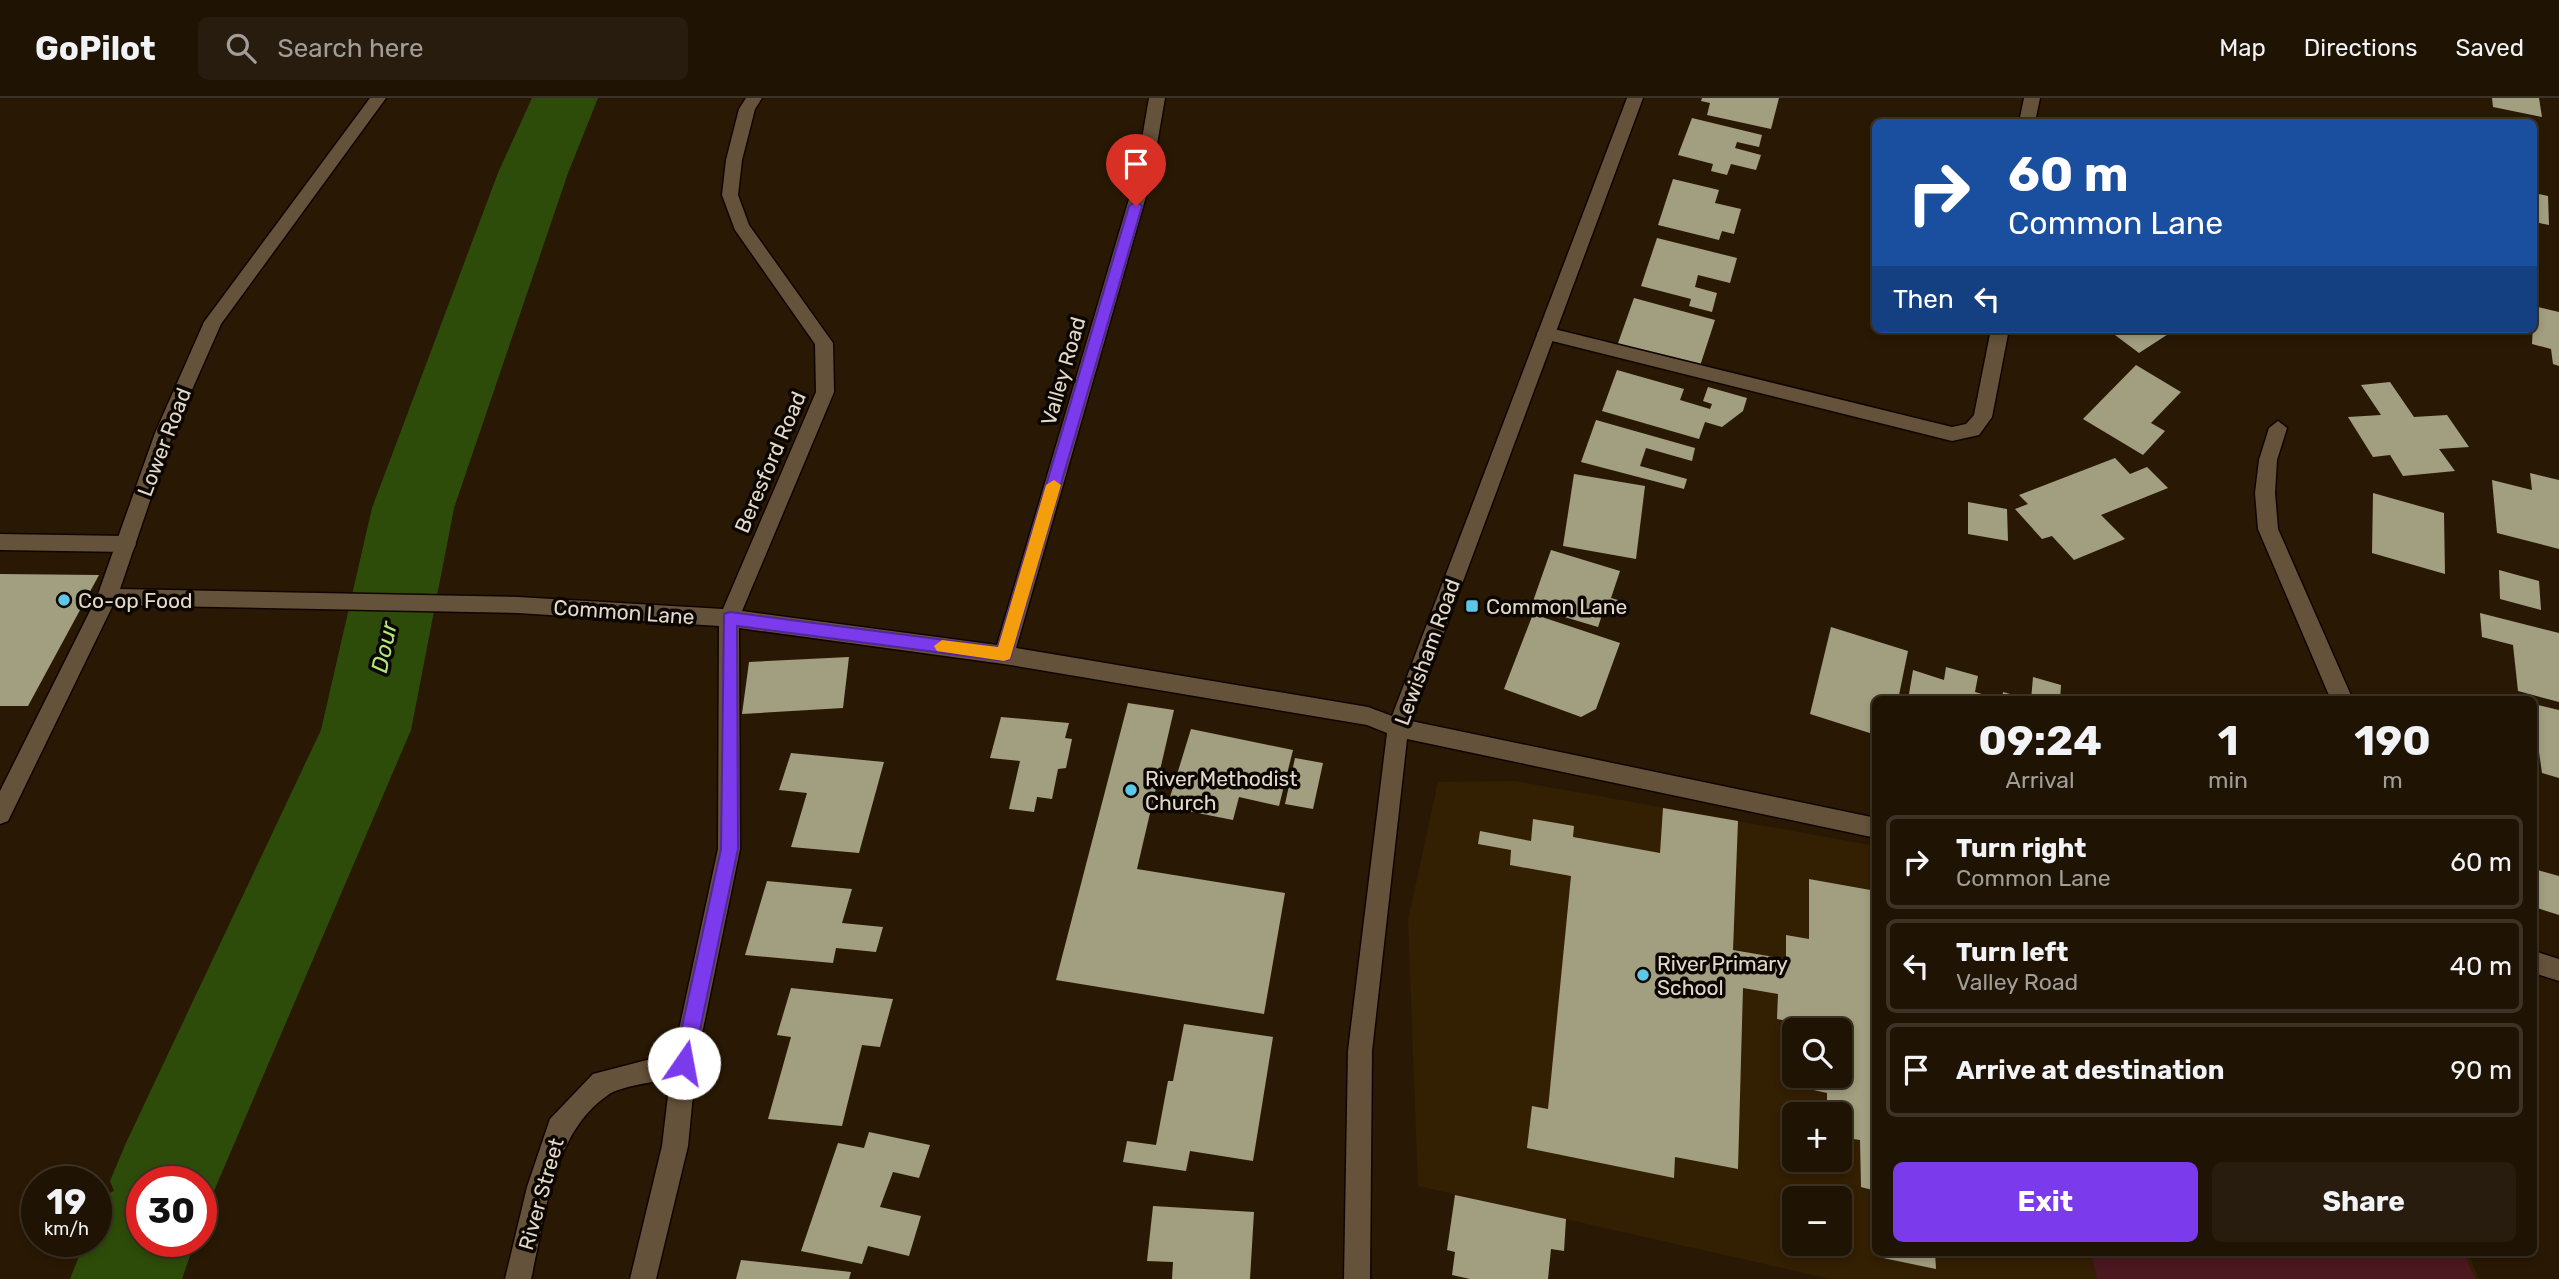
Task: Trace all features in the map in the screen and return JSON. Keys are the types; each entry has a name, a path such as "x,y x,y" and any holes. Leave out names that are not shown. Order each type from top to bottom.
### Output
{"street":[{"name":"Lower Road","path":"0,814 107,597 164,433 213,322 378,98"},
{"name":"Beresford Road","path":"730,618 825,392 824,343 741,226 730,195 734,160 747,109 754,98"},
{"name":"Valley Road","path":"1004,655 1143,179 1157,98"},
{"name":"Lewisham Road","path":"1357,1279 1360,1051 1398,728 1635,98"},
{"path":"2028,119 2032,98"},
{"path":"1546,333 1952,433 1972,430 1983,418 1999,333"},
{"path":"2278,428 2267,471 2268,529 2340,696"},
{"path":"0,542 126,544"},
{"name":"Common Lane","path":"107,597 518,605 730,618 1004,655 1368,716 1398,728 1872,827"},
{"path":"643,1279 675,1146 684,1063 729,849 730,618"},
{"path":"2537,963 2559,970"},
{"name":"River Street","path":"517,1279 540,1186 559,1128 602,1083 684,1063"}],"shaded area":[{"name":"River Primary School","path":"1515,781 1872,845 1872,1256 2469,1256 2479,1279 1831,1279 1418,1186 1408,920 1438,782"},
{"path":"2092,1256 2465,1256 2475,1279 2097,1279"}],"building":[{"path":"1702,98 1779,98 1771,129 1707,115 1710,103 1701,101"},
{"path":"2492,98 2539,98 2542,117 2493,107"},
{"path":"1692,118 1762,135 1759,147 1737,142 1735,148 1761,155 1756,170 1731,164 1727,175 1711,171 1713,164 1678,155"},
{"path":"1673,179 1719,190 1715,203 1741,209 1734,234 1722,231 1719,240 1658,225"},
{"path":"2537,194 2548,196 2549,225 2537,223"},
{"path":"1657,238 1737,258 1730,283 1698,275 1695,287 1717,293 1712,312 1689,306 1691,299 1641,286"},
{"path":"1634,298 1715,320 1699,369 1617,346"},
{"path":"2537,307 2559,312 2559,366 2553,364 2551,349 2532,344 2533,333 2537,333"},
{"path":"2112,333 2170,333 2139,353"},
{"path":"2136,365 2181,392 2151,423 2165,431 2143,455 2083,419"},
{"path":"1617,370 1684,389 1680,400 1710,409 1712,404 1703,401 1708,387 1747,398 1743,411 1722,427 1705,422 1699,439 1602,411"},
{"path":"2390,382 2414,417 2447,415 2469,447 2439,449 2455,471 2403,476 2390,455 2373,457 2348,417 2381,415 2361,385"},
{"path":"1596,420 1695,448 1692,461 1646,448 1640,466 1687,479 1684,489 1581,462"},
{"path":"2115,458 2130,474 2147,467 2168,488 2101,515 2125,539 2074,560 2052,536 2042,539 2015,509 2028,504 2019,495"},
{"path":"2530,473 2559,480 2559,549 2497,533 2492,480 2532,490"},
{"path":"1574,474 1645,486 1636,559 1563,546"},
{"path":"2373,493 2444,513 2445,574 2372,553"},
{"path":"1968,502 2007,509 2008,541 1968,534"},
{"path":"1551,550 1620,571 1611,598 1625,602 1620,617 1603,612 1598,627 1531,607"},
{"path":"2499,570 2539,581 2541,610 2500,599"},
{"path":"0,574 99,575 28,706 0,706"},
{"path":"2480,613 2559,633 2559,702 2518,691 2513,645 2482,637"},
{"path":"1533,614 1620,643 1596,709 1581,717 1504,689"},
{"path":"1831,627 1908,651 1899,696 1872,696 1872,734 1810,714"},
{"path":"849,657 843,708 742,714 749,662"},
{"path":"1946,667 1978,676 1975,692 1989,696 1909,696 1913,670 1944,680"},
{"path":"2033,677 2061,685 2060,696 2031,696"},
{"name":"River Methodist Church","path":"1128,703 1174,710 1137,869 1285,893 1264,1014 1056,980"},
{"path":"2537,705 2559,710 2559,778 2542,773"},
{"path":"1001,717 1069,723 1065,738 1072,739 1066,768 1058,769 1052,799 1037,797 1034,812 1009,809 1020,761 990,758"},
{"path":"1191,729 1293,750 1279,806 1239,797 1233,820 1167,807"},
{"path":"791,753 884,762 859,853 791,847 807,793 779,790"},
{"path":"1295,758 1323,763 1313,809 1285,804"},
{"path":"1663,808 1738,821 1733,950 1786,959 1786,935 1809,939 1809,879 1872,890 1872,1190 1861,1187 1860,1140 1852,1139 1852,1102 1827,1102 1827,1093 1809,1089 1852,1088 1852,1018 1777,1019 1778,994 1743,988 1738,1169 1675,1157 1674,1178 1527,1148 1532,1106 1548,1109 1571,876 1510,865 1511,850 1478,844 1480,831 1531,841 1533,819 1574,826 1573,837 1660,853"},
{"path":"2537,870 2559,876 2559,915 2537,908"},
{"path":"767,881 852,889 842,923 883,927 876,952 836,948 833,963 745,955"},
{"path":"791,988 893,999 880,1047 862,1045 842,1126 768,1119 791,1037 777,1035"},
{"path":"1184,1024 1273,1037 1253,1161 1190,1151 1186,1171 1123,1162 1127,1141 1156,1145 1168,1081 1173,1081"},
{"path":"869,1132 930,1145 919,1178 893,1172 880,1207 921,1216 909,1256 868,1246 862,1264 801,1251 838,1143 864,1148"},
{"path":"1455,1195 1566,1219 1564,1251 1551,1249 1548,1279 1470,1279 1452,1275 1455,1252 1447,1250"},
{"path":"1153,1206 1254,1212 1250,1279 1172,1279 1173,1262 1147,1261"},
{"path":"1935,1256 1936,1269 1883,1258"},
{"path":"741,1260 851,1272 849,1279 736,1279"}],"waterway":[{"name":"Dour","path":"171,1166 366,730 413,508 533,173 565,98"},
{"name":"Dour","path":"126,1279 134,1257"}],"slow traffic":[{"path":"942,646 1004,655 1054,485"}],"place":[{"name":"Co-op Food","path":"64,600"},
{"name":"Common Lane","path":"1472,606"},
{"name":"River Methodist Church","path":"1131,790"},
{"name":"River Primary School","path":"1643,975"}],"route":[{"path":"684,1063 729,849 730,618 1004,655 1136,206"}]}
